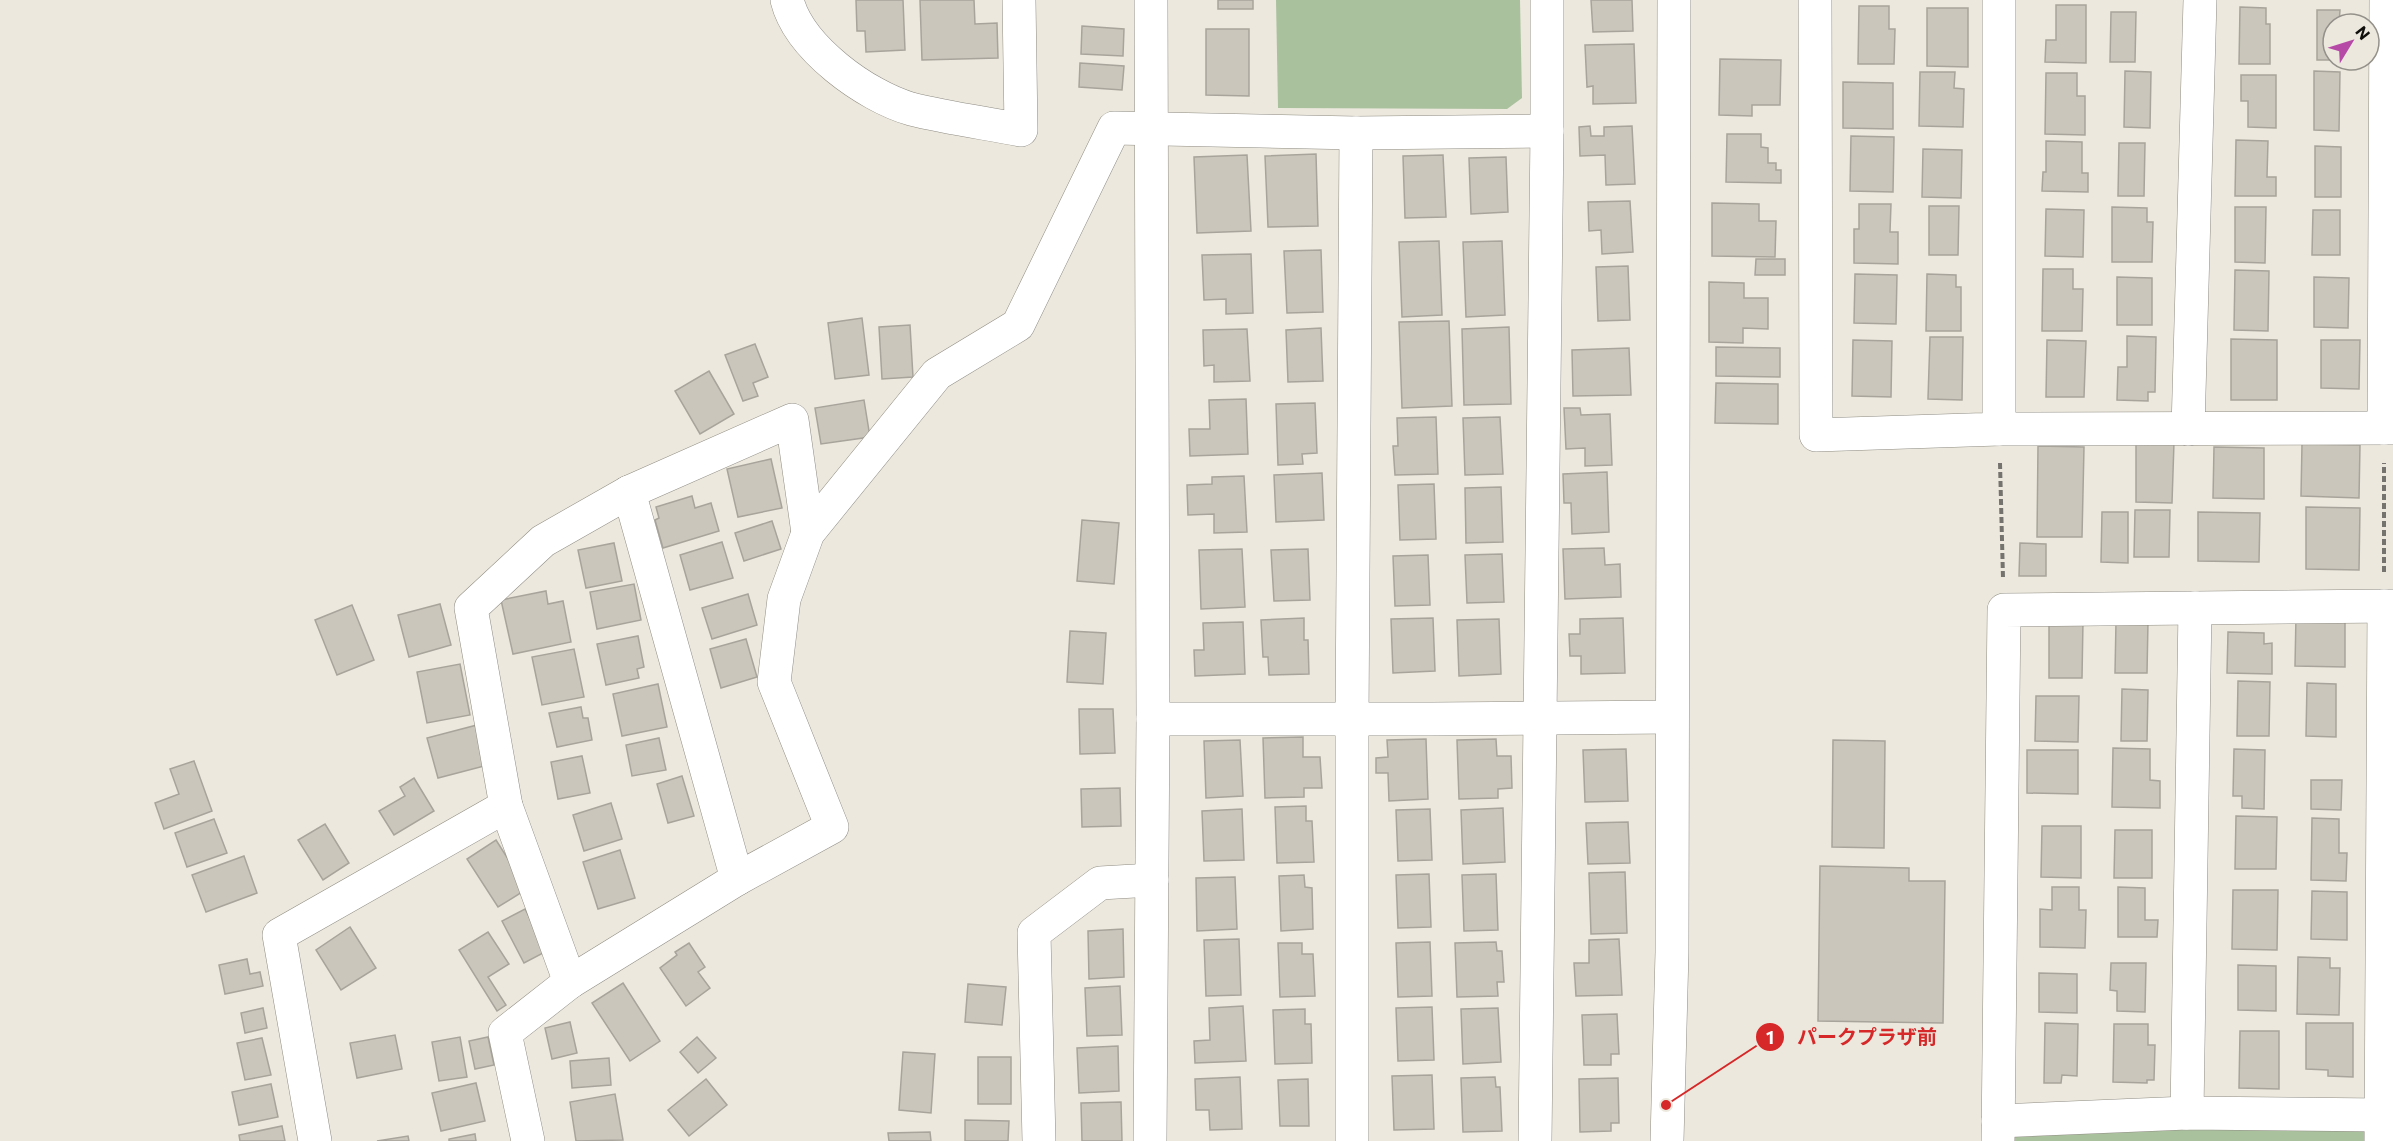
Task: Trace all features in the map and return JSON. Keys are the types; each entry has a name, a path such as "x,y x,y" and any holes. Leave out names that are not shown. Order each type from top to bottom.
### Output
{"street":[{"path":"787,0 798,27 816,50 859,85 910,108 1021,130 1019,0"},
{"path":"1150,1141 1153,719 1151,0"},
{"path":"1535,1141 1547,0"},
{"path":"1666,1141 1672,952 1674,0"},
{"path":"1815,0 1816,435 1999,429 2389,428 2386,0"},
{"path":"1999,0 1999,429"},
{"path":"2188,429 2200,0"},
{"path":"528,1141 505,1033 570,982 737,879 832,827 774,682 784,599 808,533 937,374 1018,325 1114,128 1356,133 1547,131"},
{"path":"1352,1141 1356,133"},
{"path":"570,982 506,806 471,608 543,541 630,492 792,420 808,533"},
{"path":"630,492 737,879"},
{"path":"2388,606 2381,1128 2187,1113 1998,1131 2004,610 2195,608 2388,606"},
{"path":"2187,1113 2195,608"},
{"path":"1153,719 1672,717"},
{"path":"315,1141 279,935 506,806"},
{"path":"1039,1141 1034,933 1100,883 1152,880"}],"path":[{"path":"2388,606 2389,428"},
{"path":"1999,429 2004,610"}],"green space":[{"path":"1276,0 1520,0 1522,98 1507,109 1278,108"},
{"path":"2382,1115 2381,1141 1998,1141 1998,1121"}],"building":[{"path":"856,0 903,0 905,50 866,52 865,31 857,31"},
{"path":"920,0 974,0 975,24 997,23 998,58 922,60"},
{"path":"1218,0 1253,0 1253,9 1218,9"},
{"path":"1591,0 1632,0 1633,31 1593,32"},
{"path":"2056,5 2086,5 2086,63 2045,62 2046,40 2056,40"},
{"path":"1859,6 1889,6 1889,29 1895,29 1894,64 1858,64"},
{"path":"2240,7 2266,8 2266,24 2270,24 2270,64 2239,64"},
{"path":"1927,8 1968,8 1968,67 1927,66"},
{"path":"2317,10 2340,10 2340,12 2321,12 2321,60 2317,60"},
{"path":"2111,12 2136,12 2135,62 2110,62"},
{"path":"1082,26 1124,29 1123,56 1081,54"},
{"path":"1206,29 1249,29 1249,96 1206,95"},
{"path":"1634,44 1636,103 1593,104 1593,86 1587,87 1585,45"},
{"path":"1720,59 1781,60 1780,105 1752,105 1752,116 1719,115"},
{"path":"1080,63 1124,66 1122,90 1079,87"},
{"path":"2125,71 2151,72 2150,128 2124,127"},
{"path":"2314,71 2340,72 2339,131 2314,130"},
{"path":"1920,72 1955,72 1954,88 1964,89 1963,127 1919,126"},
{"path":"2046,73 2077,73 2077,96 2085,96 2085,135 2045,134"},
{"path":"2241,75 2276,75 2276,128 2248,127 2248,101 2241,101"},
{"path":"1843,82 1893,83 1893,129 1843,128"},
{"path":"1590,126 1591,136 1604,136 1604,127 1632,126 1635,184 1606,185 1605,155 1580,156 1579,127"},
{"path":"1727,134 1761,134 1761,147 1768,148 1768,163 1776,163 1776,170 1781,170 1781,183 1726,182"},
{"path":"1851,136 1894,137 1893,192 1850,191"},
{"path":"2236,140 2268,141 2267,177 2276,177 2276,196 2235,196"},
{"path":"2046,141 2082,142 2082,173 2088,173 2088,192 2042,191 2043,172 2046,172"},
{"path":"2119,143 2145,143 2144,196 2118,196"},
{"path":"2315,146 2341,147 2341,197 2315,197"},
{"path":"1923,149 1962,150 1961,198 1922,197"},
{"path":"1316,154 1318,226 1268,227 1265,156"},
{"path":"1247,155 1251,231 1197,233 1194,157"},
{"path":"1443,155 1446,217 1405,218 1403,156"},
{"path":"1506,157 1508,212 1471,214 1469,158"},
{"path":"1630,201 1633,252 1602,254 1601,230 1589,231 1588,202"},
{"path":"1712,203 1759,204 1759,221 1776,221 1775,257 1712,256"},
{"path":"1859,204 1891,204 1890,232 1898,232 1898,264 1854,263 1854,229 1859,229"},
{"path":"1929,206 1959,206 1958,255 1929,255"},
{"path":"2112,207 2147,208 2147,222 2153,222 2152,262 2112,262"},
{"path":"2235,207 2266,207 2265,263 2235,262"},
{"path":"2046,209 2084,210 2083,257 2045,256"},
{"path":"2313,210 2340,210 2340,255 2312,255"},
{"path":"1439,241 1442,315 1402,317 1399,242"},
{"path":"1502,241 1505,315 1466,317 1463,242"},
{"path":"1321,250 1323,312 1287,313 1284,251"},
{"path":"1251,254 1253,313 1226,314 1226,299 1204,300 1202,255"},
{"path":"1756,259 1785,259 1785,275 1755,275"},
{"path":"1628,266 1630,320 1598,321 1596,267"},
{"path":"2043,269 2073,269 2073,289 2083,289 2082,331 2042,331"},
{"path":"2235,270 2269,271 2268,331 2234,330"},
{"path":"1855,274 1897,275 1896,324 1854,323"},
{"path":"1927,274 1956,275 1956,287 1961,287 1961,331 1926,331"},
{"path":"2117,277 2152,278 2152,325 2117,325"},
{"path":"2314,277 2349,278 2348,328 2314,327"},
{"path":"1709,282 1744,283 1744,298 1768,298 1768,329 1743,328 1743,343 1709,342"},
{"path":"862,318 869,375 835,379 828,323"},
{"path":"1449,321 1452,406 1402,408 1399,322"},
{"path":"910,325 913,377 882,379 879,327"},
{"path":"1509,327 1511,404 1464,405 1462,329"},
{"path":"1321,328 1323,381 1288,382 1286,330"},
{"path":"1247,329 1250,381 1214,382 1214,365 1204,366 1203,330"},
{"path":"2127,336 2156,337 2155,392 2148,392 2148,401 2117,400 2118,367 2127,367"},
{"path":"1930,337 1963,337 1962,400 1928,399"},
{"path":"2231,339 2277,340 2277,400 2231,400"},
{"path":"1853,340 1892,341 1891,397 1852,396"},
{"path":"2047,340 2086,341 2084,397 2046,397"},
{"path":"2321,340 2360,340 2359,389 2321,388"},
{"path":"755,344 768,377 753,383 758,396 743,401 725,355"},
{"path":"1716,347 1780,348 1780,377 1716,376"},
{"path":"1629,348 1631,395 1573,396 1572,350"},
{"path":"709,371 734,414 700,434 675,391"},
{"path":"1716,383 1778,384 1778,424 1715,423"},
{"path":"1246,399 1248,454 1190,456 1189,429 1210,429 1209,400"},
{"path":"864,400 870,437 821,444 815,408"},
{"path":"1315,403 1317,453 1302,454 1303,464 1278,465 1276,404"},
{"path":"1564,408 1580,408 1581,415 1610,414 1612,465 1585,466 1585,448 1566,449"},
{"path":"1436,417 1438,474 1395,475 1393,446 1398,446 1397,418"},
{"path":"1500,417 1503,474 1465,475 1463,418"},
{"path":"2136,441 2174,442 2172,503 2136,502"},
{"path":"2302,444 2360,445 2359,498 2301,496"},
{"path":"2038,446 2084,447 2082,537 2037,537"},
{"path":"2214,447 2264,448 2264,499 2213,498"},
{"path":"771,459 782,508 738,517 727,469"},
{"path":"1607,472 1609,532 1572,534 1571,503 1564,503 1563,474"},
{"path":"1322,473 1324,520 1276,522 1274,475"},
{"path":"1244,476 1247,532 1214,533 1214,514 1188,515 1187,485 1212,484 1212,477"},
{"path":"1434,484 1436,539 1400,540 1398,485"},
{"path":"1501,487 1503,542 1466,543 1465,488"},
{"path":"692,496 695,508 711,503 719,531 663,548 655,520 659,518 656,507"},
{"path":"2306,507 2360,508 2359,570 2306,569"},
{"path":"2135,510 2170,510 2169,557 2134,557"},
{"path":"2102,512 2128,512 2128,563 2101,562"},
{"path":"2198,512 2260,513 2259,562 2198,561"},
{"path":"1082,520 1119,523 1114,584 1077,581"},
{"path":"772,521 781,549 744,561 735,533"},
{"path":"722,542 733,578 690,590 680,555"},
{"path":"614,543 622,581 586,588 578,550"},
{"path":"2020,543 2046,544 2046,576 2019,576"},
{"path":"1604,548 1605,565 1620,564 1621,597 1565,599 1563,549"},
{"path":"1242,549 1245,607 1201,609 1199,550"},
{"path":"1308,549 1310,600 1274,601 1271,550"},
{"path":"1502,554 1504,602 1467,603 1465,555"},
{"path":"1428,555 1430,605 1395,606 1393,556"},
{"path":"634,584 641,620 597,629 590,592"},
{"path":"546,591 548,604 563,601 571,642 513,654 501,600"},
{"path":"748,594 757,625 712,639 702,608"},
{"path":"440,604 451,645 409,657 398,615"},
{"path":"352,605 374,660 337,675 315,620"},
{"path":"2296,616 2345,617 2345,667 2295,666"},
{"path":"1304,618 1304,640 1308,640 1309,674 1269,675 1268,657 1263,657 1261,620"},
{"path":"1433,618 1435,671 1393,673 1391,619"},
{"path":"1623,618 1625,673 1581,674 1581,656 1570,656 1569,634 1580,634 1580,619"},
{"path":"1499,619 1501,674 1459,676 1457,620"},
{"path":"2049,621 2083,621 2082,678 2049,678"},
{"path":"1243,622 1245,674 1195,676 1194,650 1204,650 1203,623"},
{"path":"2116,622 2148,622 2147,673 2115,673"},
{"path":"1070,631 1106,633 1103,684 1067,682"},
{"path":"2228,632 2264,633 2264,644 2272,643 2272,674 2227,673"},
{"path":"638,636 644,667 637,669 639,678 606,685 597,644"},
{"path":"746,639 757,677 721,688 710,649"},
{"path":"574,649 584,697 542,705 532,657"},
{"path":"460,664 470,715 427,723 417,672"},
{"path":"2238,681 2270,682 2269,736 2237,736"},
{"path":"2307,683 2336,684 2336,737 2306,736"},
{"path":"658,684 667,727 622,736 613,694"},
{"path":"2122,689 2148,690 2147,741 2121,741"},
{"path":"2036,696 2079,696 2078,742 2035,741"},
{"path":"581,707 583,718 588,718 592,740 557,747 549,713"},
{"path":"1079,709 1113,709 1115,753 1080,754"},
{"path":"477,725 488,765 438,778 427,738"},
{"path":"1303,737 1303,757 1320,757 1322,788 1304,788 1304,797 1265,798 1263,738"},
{"path":"659,738 666,770 632,776 626,745"},
{"path":"1426,739 1428,799 1389,801 1388,773 1376,773 1376,758 1388,757 1387,740"},
{"path":"1496,739 1497,756 1511,756 1512,788 1498,789 1498,798 1459,799 1457,740"},
{"path":"1240,740 1243,796 1206,798 1204,741"},
{"path":"1833,740 1885,741 1884,848 1832,847"},
{"path":"2113,748 2150,749 2150,780 2160,781 2160,808 2112,807"},
{"path":"1626,749 1628,801 1585,802 1583,750"},
{"path":"2234,749 2265,750 2264,809 2242,808 2242,796 2233,796"},
{"path":"2027,750 2078,750 2078,794 2027,793"},
{"path":"582,756 590,793 558,799 551,762"},
{"path":"194,761 212,811 164,829 155,803 179,794 170,769"},
{"path":"682,776 694,816 668,823 657,784"},
{"path":"414,778 434,811 394,835 379,811 405,796 400,787"},
{"path":"2311,780 2342,780 2341,810 2311,809"},
{"path":"1120,788 1121,826 1082,827 1081,789"},
{"path":"611,803 622,839 584,851 573,815"},
{"path":"1306,806 1306,821 1312,821 1314,862 1277,863 1275,807"},
{"path":"1503,808 1505,862 1463,864 1461,810"},
{"path":"1242,809 1244,860 1204,861 1202,811"},
{"path":"1430,809 1432,860 1398,861 1396,810"},
{"path":"2236,816 2277,817 2276,869 2235,869"},
{"path":"2312,818 2339,819 2339,853 2347,853 2346,881 2311,880"},
{"path":"214,819 227,853 187,867 175,833"},
{"path":"1628,822 1630,863 1588,864 1586,823"},
{"path":"325,824 349,863 323,880 298,840"},
{"path":"2042,826 2081,826 2081,878 2041,877"},
{"path":"2115,830 2152,830 2152,878 2114,878"},
{"path":"496,840 527,889 498,907 467,859"},
{"path":"620,850 635,898 598,909 583,862"},
{"path":"244,856 257,893 206,912 192,875"},
{"path":"1820,866 1909,868 1909,881 1945,881 1943,1023 1818,1021"},
{"path":"1625,872 1627,933 1591,934 1589,873"},
{"path":"1429,874 1431,927 1398,928 1396,875"},
{"path":"1496,874 1498,930 1464,931 1462,875"},
{"path":"1304,875 1305,887 1312,888 1313,929 1281,931 1279,876"},
{"path":"1235,877 1237,929 1197,931 1196,878"},
{"path":"2052,887 2079,887 2079,910 2086,910 2085,948 2040,947 2040,909 2052,910"},
{"path":"2118,887 2145,888 2145,920 2158,920 2157,937 2118,937"},
{"path":"2233,890 2278,890 2277,950 2232,949"},
{"path":"2312,891 2347,892 2347,940 2311,939"},
{"path":"525,909 547,951 524,963 502,921"},
{"path":"350,927 376,968 341,990 316,950"},
{"path":"1123,929 1124,977 1089,979 1088,931"},
{"path":"488,932 509,964 488,977 506,1005 497,1011 459,950"},
{"path":"1239,939 1241,995 1206,996 1204,940"},
{"path":"1619,939 1622,995 1576,996 1574,963 1589,963 1589,940"},
{"path":"1430,942 1432,996 1398,997 1396,943"},
{"path":"1496,942 1497,951 1502,951 1504,982 1497,982 1498,996 1457,997 1455,943"},
{"path":"689,943 705,967 698,972 710,988 686,1006 660,968 677,955 675,952"},
{"path":"1278,943 1302,943 1302,954 1313,954 1315,996 1280,997"},
{"path":"2298,957 2330,958 2330,968 2340,968 2339,1015 2297,1014"},
{"path":"247,959 250,974 260,972 263,986 225,994 219,965"},
{"path":"2111,963 2146,963 2145,1012 2117,1011 2117,991 2110,990"},
{"path":"2238,965 2276,966 2276,1011 2238,1010"},
{"path":"2039,973 2077,974 2077,1013 2039,1012"},
{"path":"623,983 660,1041 630,1061 592,1003"},
{"path":"968,984 1006,987 1002,1025 965,1022"},
{"path":"1120,986 1122,1035 1087,1036 1085,988"},
{"path":"1243,1006 1246,1061 1195,1063 1194,1041 1210,1040 1209,1008"},
{"path":"1432,1007 1434,1060 1398,1061 1396,1008"},
{"path":"263,1008 267,1028 245,1033 241,1013"},
{"path":"1498,1008 1501,1062 1463,1064 1461,1009"},
{"path":"1305,1009 1305,1024 1311,1024 1312,1063 1275,1064 1273,1010"},
{"path":"1617,1014 1619,1054 1611,1054 1611,1065 1584,1065 1582,1015"},
{"path":"570,1022 577,1053 552,1059 545,1028"},
{"path":"2045,1023 2078,1024 2077,1076 2062,1075 2061,1083 2044,1083"},
{"path":"2306,1023 2353,1023 2353,1077 2328,1076 2328,1070 2306,1069"},
{"path":"2114,1024 2148,1024 2148,1045 2155,1045 2154,1080 2147,1080 2147,1083 2113,1082"},
{"path":"2240,1031 2279,1031 2279,1089 2239,1088"},
{"path":"395,1035 402,1069 357,1078 350,1043"},
{"path":"460,1037 467,1077 439,1081 432,1042"},
{"path":"488,1037 494,1065 475,1069 469,1041"},
{"path":"697,1037 716,1058 698,1073 680,1052"},
{"path":"262,1038 271,1075 245,1080 237,1043"},
{"path":"1118,1046 1119,1091 1079,1093 1077,1048"},
{"path":"903,1052 935,1054 931,1113 899,1110"},
{"path":"978,1057 1011,1057 1011,1104 978,1104"},
{"path":"609,1058 611,1085 572,1088 570,1061"},
{"path":"1432,1075 1434,1129 1394,1130 1392,1076"},
{"path":"1240,1077 1242,1129 1210,1130 1209,1110 1196,1110 1195,1079"},
{"path":"1495,1077 1496,1087 1500,1087 1502,1131 1463,1132 1461,1078"},
{"path":"1618,1078 1619,1123 1611,1123 1611,1131 1580,1132 1579,1079"},
{"path":"706,1079 727,1105 689,1136 668,1110"},
{"path":"1308,1079 1309,1126 1280,1126 1278,1080"},
{"path":"476,1083 485,1121 441,1131 432,1093"},
{"path":"271,1084 278,1117 239,1125 232,1092"},
{"path":"615,1094 623,1140 576,1141 570,1102"},
{"path":"1121,1102 1122,1141 1082,1141 1081,1103"},
{"path":"965,1120 1009,1121 1008,1141 965,1141"},
{"path":"282,1126 285,1141 240,1141 239,1135"},
{"path":"930,1132 931,1141 889,1141 888,1133"},
{"path":"475,1134 476,1141 449,1141 449,1139"},
{"path":"408,1136 409,1141 377,1141"}],"place":[{"name":"パークプラザ前","path":"1666,1105"}]}
